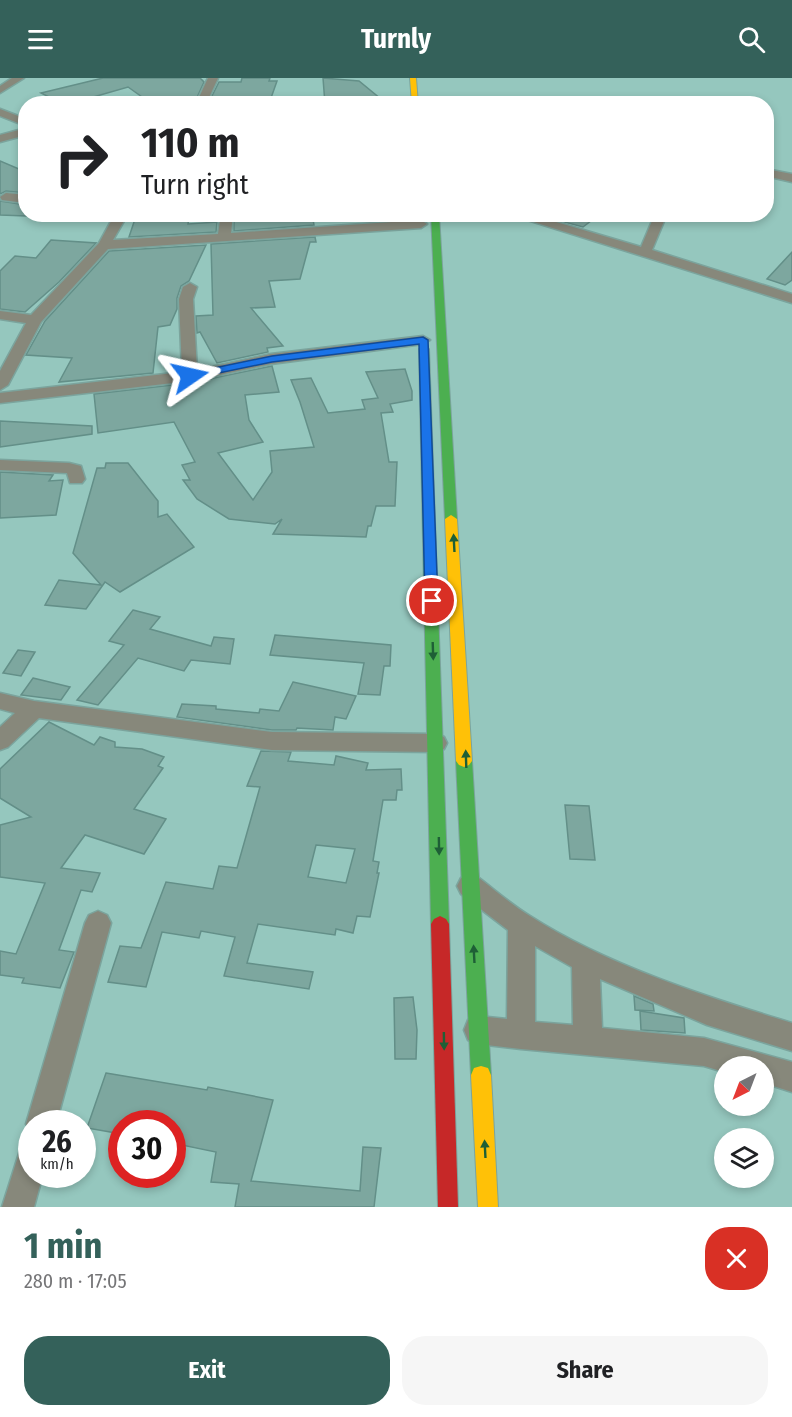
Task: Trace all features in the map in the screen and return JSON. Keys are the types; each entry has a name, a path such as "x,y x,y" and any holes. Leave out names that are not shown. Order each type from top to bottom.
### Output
{"street":[{"path":"0,90 19,78"},
{"path":"205,96 213,78"},
{"path":"413,78 414,96"},
{"path":"0,111 18,119"},
{"path":"0,139 18,133"},
{"path":"774,174 792,178"},
{"path":"6,197 18,198"},
{"path":"0,385 35,320 104,245 117,222"},
{"path":"224,238 226,222"},
{"path":"435,222 488,1207"},
{"path":"542,222 792,299"},
{"path":"645,252 658,222"},
{"path":"104,245 421,225"},
{"path":"190,286 186,299 190,376"},
{"path":"0,315 35,320"},
{"path":"0,398 190,376 272,359 423,334 448,1207"},
{"path":"0,465 69,468 75,470 76,479"},
{"path":"0,701 34,709 272,741 436,743"},
{"path":"0,741 34,709"},
{"path":"470,886 521,925 586,960 706,1011 792,1037"},
{"path":"45,1110 98,923"},
{"path":"521,925 521,1035"},
{"path":"586,960 588,1042"},
{"path":"478,1030 704,1052 718,1056"},
{"path":"774,1072 792,1077"},
{"path":"18,1207 23,1188"}],"building":[{"path":"103,78 200,78 204,82 198,96 141,96 128,87 97,96 47,96 41,93"},
{"path":"242,78 270,78 269,81 277,81 272,96 212,96 219,82 241,82"},
{"path":"323,78 359,81 377,96 324,96"},
{"path":"0,161 18,169 18,192 6,191 0,194"},
{"path":"0,201 18,204 18,216 0,215"},
{"path":"134,222 188,222 188,224 217,222 216,232 129,237"},
{"path":"234,222 313,222 314,225 234,231"},
{"path":"564,222 590,222 583,227"},
{"path":"315,237 316,242 310,242 300,279 269,281 275,307 251,308 283,346 267,348 268,352 217,363 200,332 197,333 196,316 213,315 211,244"},
{"path":"51,240 96,243 59,282 25,312 0,309 0,271 15,256 36,258"},
{"path":"206,245 189,281 181,286 177,298 177,309 170,325 158,327 153,373 59,382 72,358 26,355 45,321 109,251"},
{"path":"792,252 792,280 785,285 767,279"},
{"path":"272,366 279,392 245,395 249,420 263,442 218,453 253,500 272,472 270,451 314,447 291,380 311,378 328,413 365,409 362,400 378,398 366,372 405,369 412,391 412,400 390,404 393,412 381,413 389,462 397,462 395,506 376,506 366,537 273,534 282,519 275,524 229,519 197,499 183,480 190,480 182,465 195,462 174,422 98,433 94,394 190,383"},
{"path":"0,421 92,426 92,434 0,447"},
{"path":"106,463 128,463 158,501 158,517 167,514 194,547 120,592 105,582 86,609 45,605 59,580 101,585 73,553 97,468 105,468"},
{"path":"0,472 53,475 49,481 63,480 56,515 0,518"},
{"path":"133,610 160,617 150,629 211,646 214,637 234,639 230,664 191,660 184,671 138,658 98,705 77,700 124,645 109,641"},
{"path":"275,635 391,645 390,666 384,666 380,695 358,694 364,663 270,655"},
{"path":"18,650 35,652 21,676 3,673"},
{"path":"33,678 70,687 61,700 21,695"},
{"path":"293,682 356,696 346,719 335,717 333,730 297,728 296,730 272,730 177,717 182,704 216,706 216,709 259,713 260,709 279,711"},
{"path":"49,722 94,745 100,737 115,742 115,747 142,749 164,757 158,766 163,768 134,809 166,819 144,854 85,835 61,868 100,873 92,892 81,890 59,950 74,952 60,988 22,983 24,978 0,975 0,951 16,954 45,883 0,877 0,825 31,817 0,798 0,769"},
{"path":"261,751 291,752 288,761 334,765 336,756 368,763 366,770 401,769 402,790 397,790 396,800 383,800 373,861 379,862 377,873 379,873 370,917 357,916 353,933 336,929 335,935 258,924 247,963 313,972 309,989 224,976 235,937 201,931 199,938 162,932 146,987 108,982 120,946 141,948 166,882 213,889 219,866 237,868 260,787 247,786","holes":["316,845 355,849 346,883 308,877"]},
{"path":"565,805 589,806 595,860 570,859"},
{"path":"634,996 653,1004 654,1011 635,1010"},
{"path":"413,997 417,1030 416,1059 395,1059 394,998"},
{"path":"640,1011 684,1018 685,1033 641,1030"},
{"path":"106,1073 207,1090 208,1087 273,1100 251,1181 360,1191 363,1147 381,1148 374,1207 235,1207 239,1184 211,1182 216,1152 186,1146 186,1110 108,1110 108,1132 96,1130 96,1110 93,1110"}],"traffic: fast":[{"path":"435,222 451,519"},
{"path":"424,349 440,924"},
{"path":"464,761 481,1075"}],"traffic: slow":[{"path":"413,78 414,96"},
{"path":"451,519 464,761"},
{"path":"481,1075 488,1207"}],"traffic: jam":[{"path":"440,924 448,1207"}],"route":[{"path":"190,376 272,359 423,340 432,601"}]}
